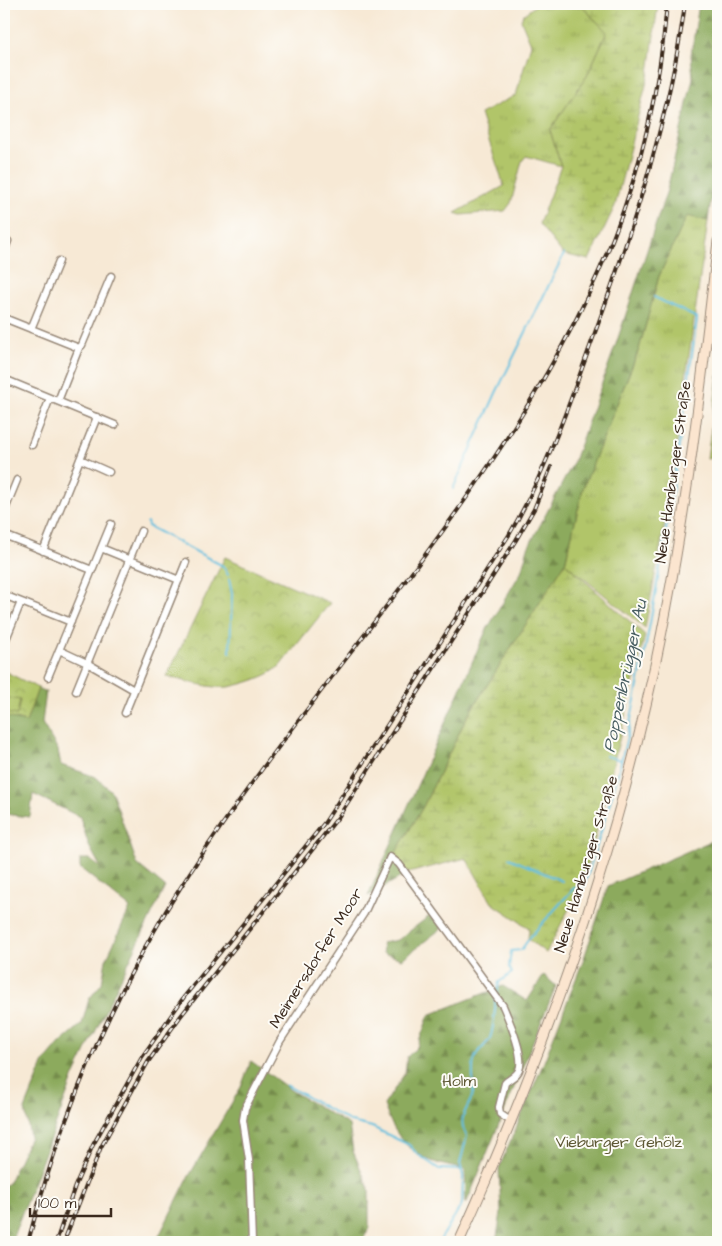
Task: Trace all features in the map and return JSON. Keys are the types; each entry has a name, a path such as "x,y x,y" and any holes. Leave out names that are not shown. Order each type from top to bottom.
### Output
{"main road":[{"name":"Neue Hamburger Straße","path":"458,1242 512,1122 558,1004 622,802 646,706 679,540 718,241"}],"street":[{"path":"4,252 8,241"},
{"path":"31,329 59,261"},
{"path":"58,401 111,276"},
{"path":"4,318 79,348"},
{"path":"4,379 115,425"},
{"path":"32,445 50,398"},
{"path":"43,551 97,417"},
{"path":"80,460 109,472"},
{"path":"4,512 17,480"},
{"path":"48,677 111,524"},
{"path":"76,691 141,532"},
{"path":"4,534 92,570"},
{"path":"101,548 178,580"},
{"path":"125,713 186,562"},
{"path":"4,595 71,622"},
{"path":"4,644 21,602"},
{"path":"59,650 87,663 134,690"},
{"name":"Meimersdorfer Moor","path":"252,1242 249,1160 243,1120 245,1108 280,1041 364,913 390,857 399,864 496,995 510,1022 520,1061 516,1074 504,1082 498,1107 500,1114 512,1122"}],"green space":[{"path":"537,4 580,4 607,32 587,76 550,130 561,166 526,156 522,161 511,203 505,211 461,215 455,213 504,186 480,114 516,95 531,44 521,20 523,15"},
{"path":"580,4 658,4 649,73 615,206 589,260 563,254 539,224 561,166 550,130 587,76 607,32"},
{"path":"699,4 718,4 718,146 708,221 687,216 659,276 639,349 583,488 565,563 467,717 423,807 394,856 408,873 368,896 486,631 521,572 528,548 574,461 616,344 667,190 693,78 691,55"},
{"path":"687,215 708,221 667,512 645,628 565,563 583,488 639,349 659,276"},
{"path":"718,375 718,457 707,459"},
{"path":"225,557 330,603 279,667 262,677 228,687 214,687 167,676"},
{"path":"565,563 645,635 595,838 580,888 546,953 528,939 529,928 492,903 466,858 408,873 394,856 423,807 467,717"},
{"path":"4,671 38,688 26,722 4,716"},
{"path":"38,688 46,692 42,723 58,750 61,765 96,777 112,792 137,864 165,887 74,1076 11,1242 4,1242 4,1186 9,1182 30,1137 25,1109 44,1062 60,1043 82,1024 89,999 102,983 106,960 130,908 80,868 80,859 89,859 101,868 89,846 80,817 33,794 30,817 4,814 4,716 26,722"},
{"path":"4,697 20,700 17,715 4,713"},
{"name":"Vieburger Gehölz","path":"718,838 718,1242 496,1242 501,1213 499,1168 544,1062 584,958 608,886"},
{"path":"432,914 442,928 402,959 383,953 382,943 398,940"},
{"name":"Holm","path":"544,975 556,986 466,1204 465,1169 435,1162 413,1150 396,1132 384,1105 405,1073 407,1057 417,1047 429,1015 503,986 527,1001"},
{"path":"251,1061 292,1091 349,1125 353,1151 369,1189 369,1228 362,1242 156,1242 189,1176 241,1087"}],"waterway":[{"path":"453,489 496,393 564,254"},
{"name":"Poppenbrügger Au","path":"497,994 499,982 512,973 509,967 511,951 521,950 574,888 583,889 610,802 627,736 660,566 697,318 654,297"},
{"path":"147,522 148,526 223,566 228,575"},
{"path":"229,579 232,594 230,652"},
{"path":"606,756 621,760"},
{"path":"509,858 562,881"},
{"name":"Poppenbrügger Au","path":"439,1242 462,1204 463,1176 460,1163 467,1136 462,1123 464,1113 473,1093 475,1058 489,1040 492,1032 495,999"},
{"path":"286,1085 351,1122 372,1127 409,1145 417,1154 439,1169 461,1170"}],"railway":[{"path":"28,1242 57,1145 94,1051 138,960 163,917 189,874 243,796 418,565 474,487 527,407 574,324 613,238 633,181 655,93 667,4"},
{"path":"56,1242 75,1186 93,1145 142,1057 184,997 325,822 509,535 523,510 547,460 568,407 638,208 661,127 685,4"},
{"path":"66,1236 101,1147 148,1062 180,1017 339,816 516,540 534,509 551,467"}]}
